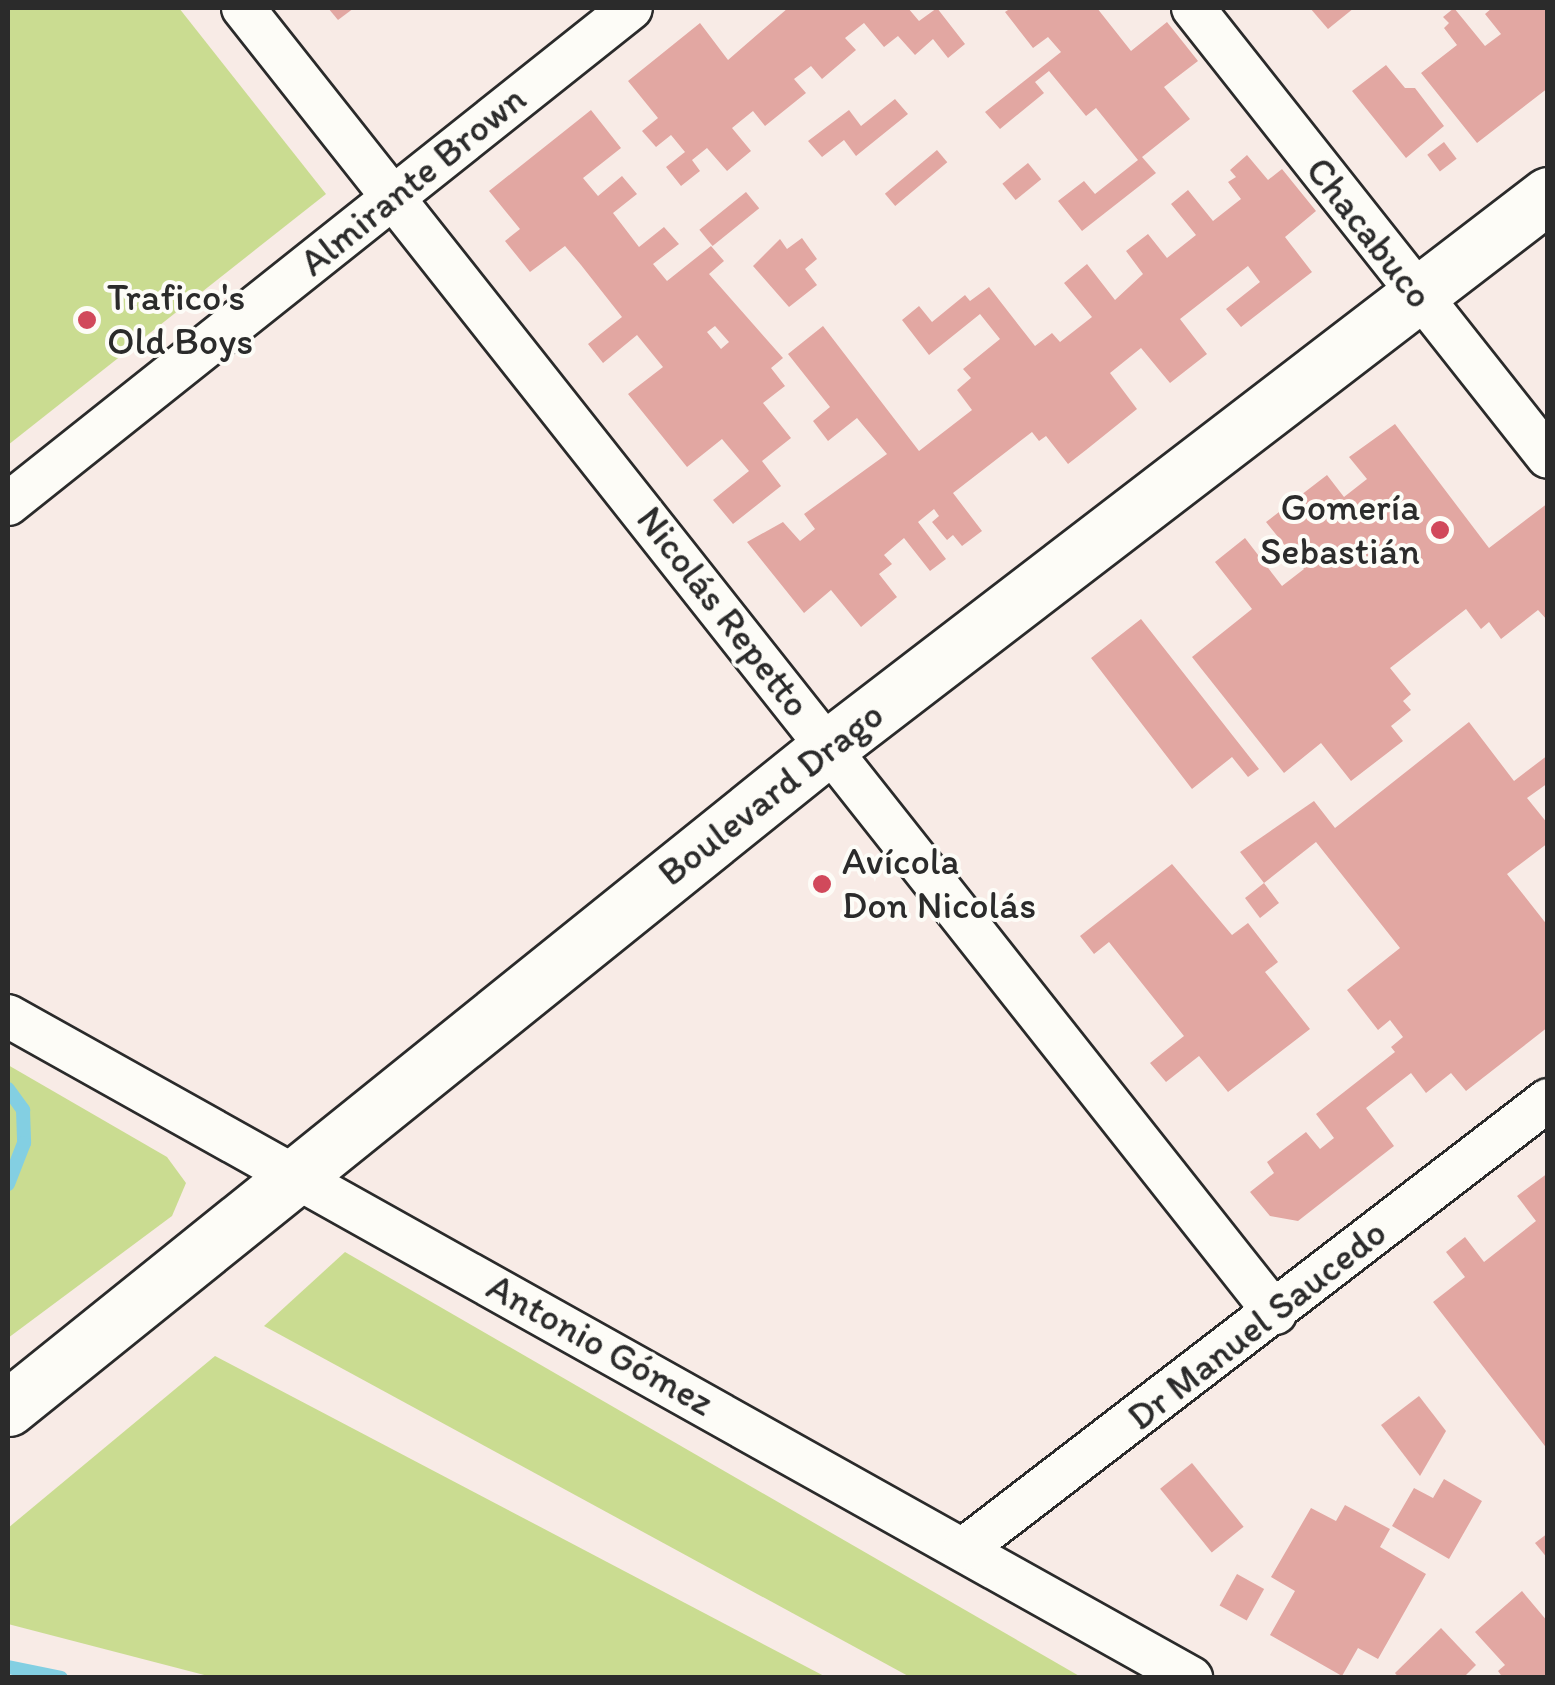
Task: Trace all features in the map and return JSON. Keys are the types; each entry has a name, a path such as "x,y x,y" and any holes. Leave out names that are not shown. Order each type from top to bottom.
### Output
{"main road":[{"name":"Boulevard Drago","path":"8,1406 830,746 1548,195"}],"street":[{"name":"Nicolás Repetto","path":"243,8 1275,1312"},
{"name":"Almirante Brown","path":"8,504 631,8"},
{"name":"Chacabuco","path":"1193,8 1548,457"},
{"name":"Antonio Gómez","path":"8,1016 965,1548 1190,1678"},
{"name":"Dr Manuel Saucedo","path":"965,1548 1548,1100"}],"green space":[{"name":"Trafico's Old Boys","path":"8,8 179,8 326,194 8,445"},
{"path":"8,1065 167,1157 186,1183 172,1216 8,1338"},
{"path":"345,1252 1081,1677 910,1677 264,1326"},
{"path":"215,1356 826,1677 212,1677 8,1624 8,1528"}],"building":[{"path":"328,8 354,8 338,20"},
{"path":"788,8 908,8 919,21 937,8 965,44 948,58 933,39 915,55 898,36 884,47 864,23 845,38 856,50 822,79 811,66 794,79 806,93 765,126 753,111 732,128 751,151 727,171 707,148 692,160 700,171 681,186 666,167 685,152 671,135 656,147 642,131 658,118 628,81 700,23 728,60"},
{"path":"1011,8 1097,8 1131,51 1167,22 1198,61 1164,87 1190,119 1142,157 1156,173 1082,231 1058,201 1084,181 1095,194 1138,160 1096,108 1086,116 1049,71 1035,82 1044,93 1000,129 985,112 1061,52 1048,37 1033,48 1005,12"},
{"path":"1310,8 1354,8 1328,29"},
{"path":"1454,8 1485,46 1501,34 1485,14 1492,8 1548,8 1548,88 1477,143 1421,73 1457,45 1444,28 1449,23 1443,17"},
{"path":"1386,65 1405,88 1415,88 1444,126 1406,158 1352,91"},
{"path":"895,99 908,114 856,156 844,140 822,157 808,141 849,110 861,126"},
{"path":"591,110 621,148 583,178 598,196 622,176 637,194 613,213 639,247 664,227 679,244 653,264 667,281 711,246 724,261 709,274 783,358 771,368 785,386 763,403 791,438 762,461 781,486 733,524 713,500 749,471 722,439 687,467 628,394 663,367 637,335 603,363 588,344 622,317 565,246 530,272 505,241 520,229 489,191","holes":["715,326 729,342 721,349 707,332"]},
{"path":"1444,142 1457,159 1440,171 1427,155"},
{"path":"937,150 947,162 895,206 885,194"},
{"path":"1247,155 1268,180 1282,169 1316,211 1285,237 1312,272 1241,327 1226,309 1260,282 1248,266 1180,319 1207,354 1170,383 1141,348 1110,373 1137,409 1068,464 1046,436 1039,441 1032,432 953,493 982,531 962,546 953,535 947,540 932,522 939,516 934,509 918,522 946,559 930,571 904,538 884,555 892,564 879,574 897,597 861,627 831,590 804,613 747,542 783,522 800,541 815,529 804,514 887,454 857,418 828,441 813,421 830,407 788,354 823,326 919,451 972,410 957,390 971,378 963,369 1000,339 980,314 929,355 902,320 919,306 932,322 965,295 970,301 989,287 1035,346 1052,333 1060,342 1092,317 1064,283 1087,264 1115,300 1143,274 1126,251 1148,234 1167,258 1196,235 1171,204 1188,190 1213,221 1241,199 1228,182 1236,177 1230,170"},
{"path":"1028,163 1041,179 1016,200 1002,184"},
{"path":"746,192 759,208 713,246 699,230"},
{"path":"802,238 817,259 805,269 817,285 789,307 753,266 780,239 787,249"},
{"path":"1395,424 1489,548 1548,503 1548,621 1538,610 1501,639 1489,622 1481,629 1466,609 1390,668 1411,694 1403,701 1411,710 1391,726 1403,741 1351,781 1321,743 1284,773 1192,657 1252,609 1215,562 1245,538 1282,586 1304,569 1266,522 1327,475 1344,497 1367,479 1349,457"},
{"path":"1141,619 1259,769 1248,777 1232,757 1192,789 1091,658"},
{"path":"1469,722 1514,781 1548,755 1548,783 1527,798 1548,824 1548,843 1507,874 1548,926 1548,1027 1466,1091 1451,1073 1426,1093 1411,1073 1366,1108 1394,1146 1298,1221 1270,1216 1250,1192 1274,1173 1267,1162 1306,1132 1320,1149 1334,1138 1316,1114 1395,1052 1391,1047 1403,1037 1390,1020 1378,1030 1347,990 1400,948 1316,842 1264,883 1240,852 1314,801 1335,828"},
{"path":"1172,864 1232,935 1248,923 1278,962 1265,972 1310,1029 1228,1092 1199,1056 1166,1082 1150,1063 1184,1036 1109,942 1094,954 1080,936"},
{"path":"1264,883 1279,903 1260,918 1245,898"},
{"path":"1548,1173 1548,1450 1433,1302 1465,1277 1446,1252 1465,1237 1484,1262 1536,1221 1517,1196"},
{"path":"1419,1396 1446,1431 1420,1476 1381,1425"},
{"path":"1192,1463 1244,1527 1212,1553 1160,1489"},
{"path":"1444,1479 1482,1501 1449,1559 1392,1526 1414,1488 1433,1498"},
{"path":"1345,1505 1390,1529 1380,1547 1426,1574 1378,1659 1358,1648 1342,1676 1270,1635 1295,1591 1271,1577 1311,1508 1336,1521"},
{"path":"1548,1533 1548,1559 1535,1543"},
{"path":"1237,1574 1264,1589 1247,1621 1220,1605"},
{"path":"1522,1591 1548,1622 1548,1678 1503,1678 1498,1671 1505,1665 1475,1632"},
{"path":"1441,1628 1476,1665 1463,1678 1399,1678 1395,1673"}],"waterway":[{"path":"8,1089 23,1110 24,1143 8,1184"},
{"path":"8,1667 61,1678"}],"place":[{"name":"Trafico's Old Boys","path":"87,320"},
{"name":"Gomería Sebastián","path":"1440,530"},
{"name":"Avícola Don Nicolás","path":"822,884"}]}
